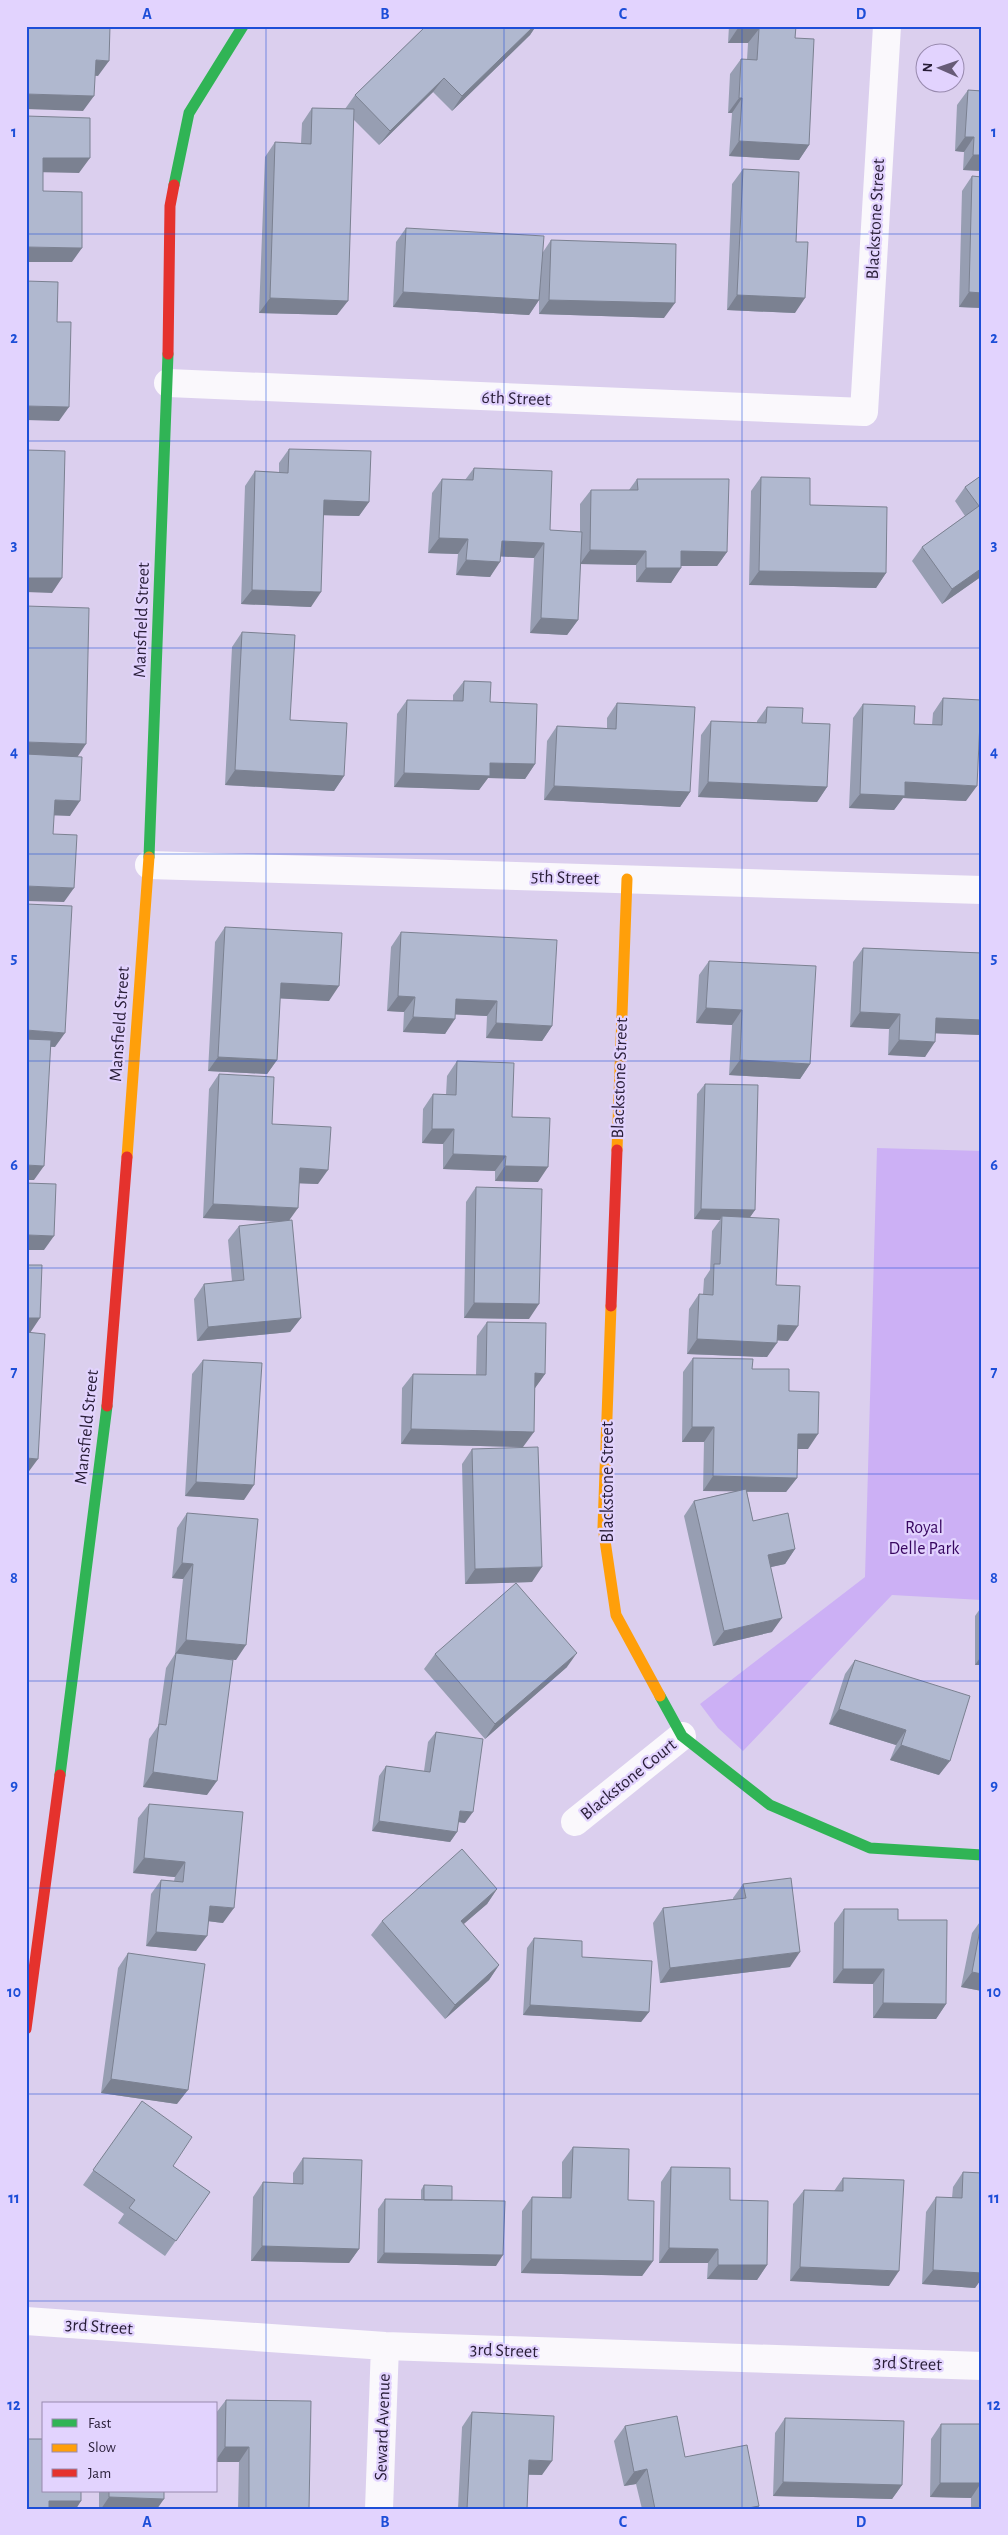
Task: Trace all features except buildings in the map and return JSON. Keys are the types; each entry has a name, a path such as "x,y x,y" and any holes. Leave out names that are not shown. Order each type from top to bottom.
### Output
{"street":[{"name":"Blackstone Street","path":"864,412 887,26"},
{"name":"Mansfield Street","path":"26,2030 105,1437 149,865 168,383 170,206 190,112 242,29"},
{"name":"6th Street","path":"168,383 864,412"},
{"name":"5th Street","path":"149,865 982,890"},
{"name":"Blackstone Street","path":"627,879 603,1527 616,1615 682,1736 770,1805 870,1848 982,1855"},
{"name":"Blackstone Court","path":"575,1822 682,1736"},
{"name":"3rd Street","path":"26,2321 385,2346 982,2366"},
{"name":"Seward Avenue","path":"379,2509 385,2346"}],"green space":[{"name":"Royal Delle Park","path":"877,1148 982,1151 982,1600 892,1595 743,1751 718,1728 700,1704 865,1577"}],"traffic: fast":[{"path":"174,185 189,113 243,26"},
{"path":"149,857 168,354"},
{"path":"60,1775 107,1406"},
{"path":"660,1696 682,1736 770,1805 870,1848 982,1855"}],"traffic: slow":[{"path":"127,1157 149,857"},
{"path":"617,1150 627,879"},
{"path":"611,1306 603,1527 616,1615 660,1696"}],"traffic: jam":[{"path":"168,354 170,206 174,185"},
{"path":"611,1306 617,1150"},
{"path":"107,1406 127,1157"},
{"path":"26,2029 60,1775"}]}
